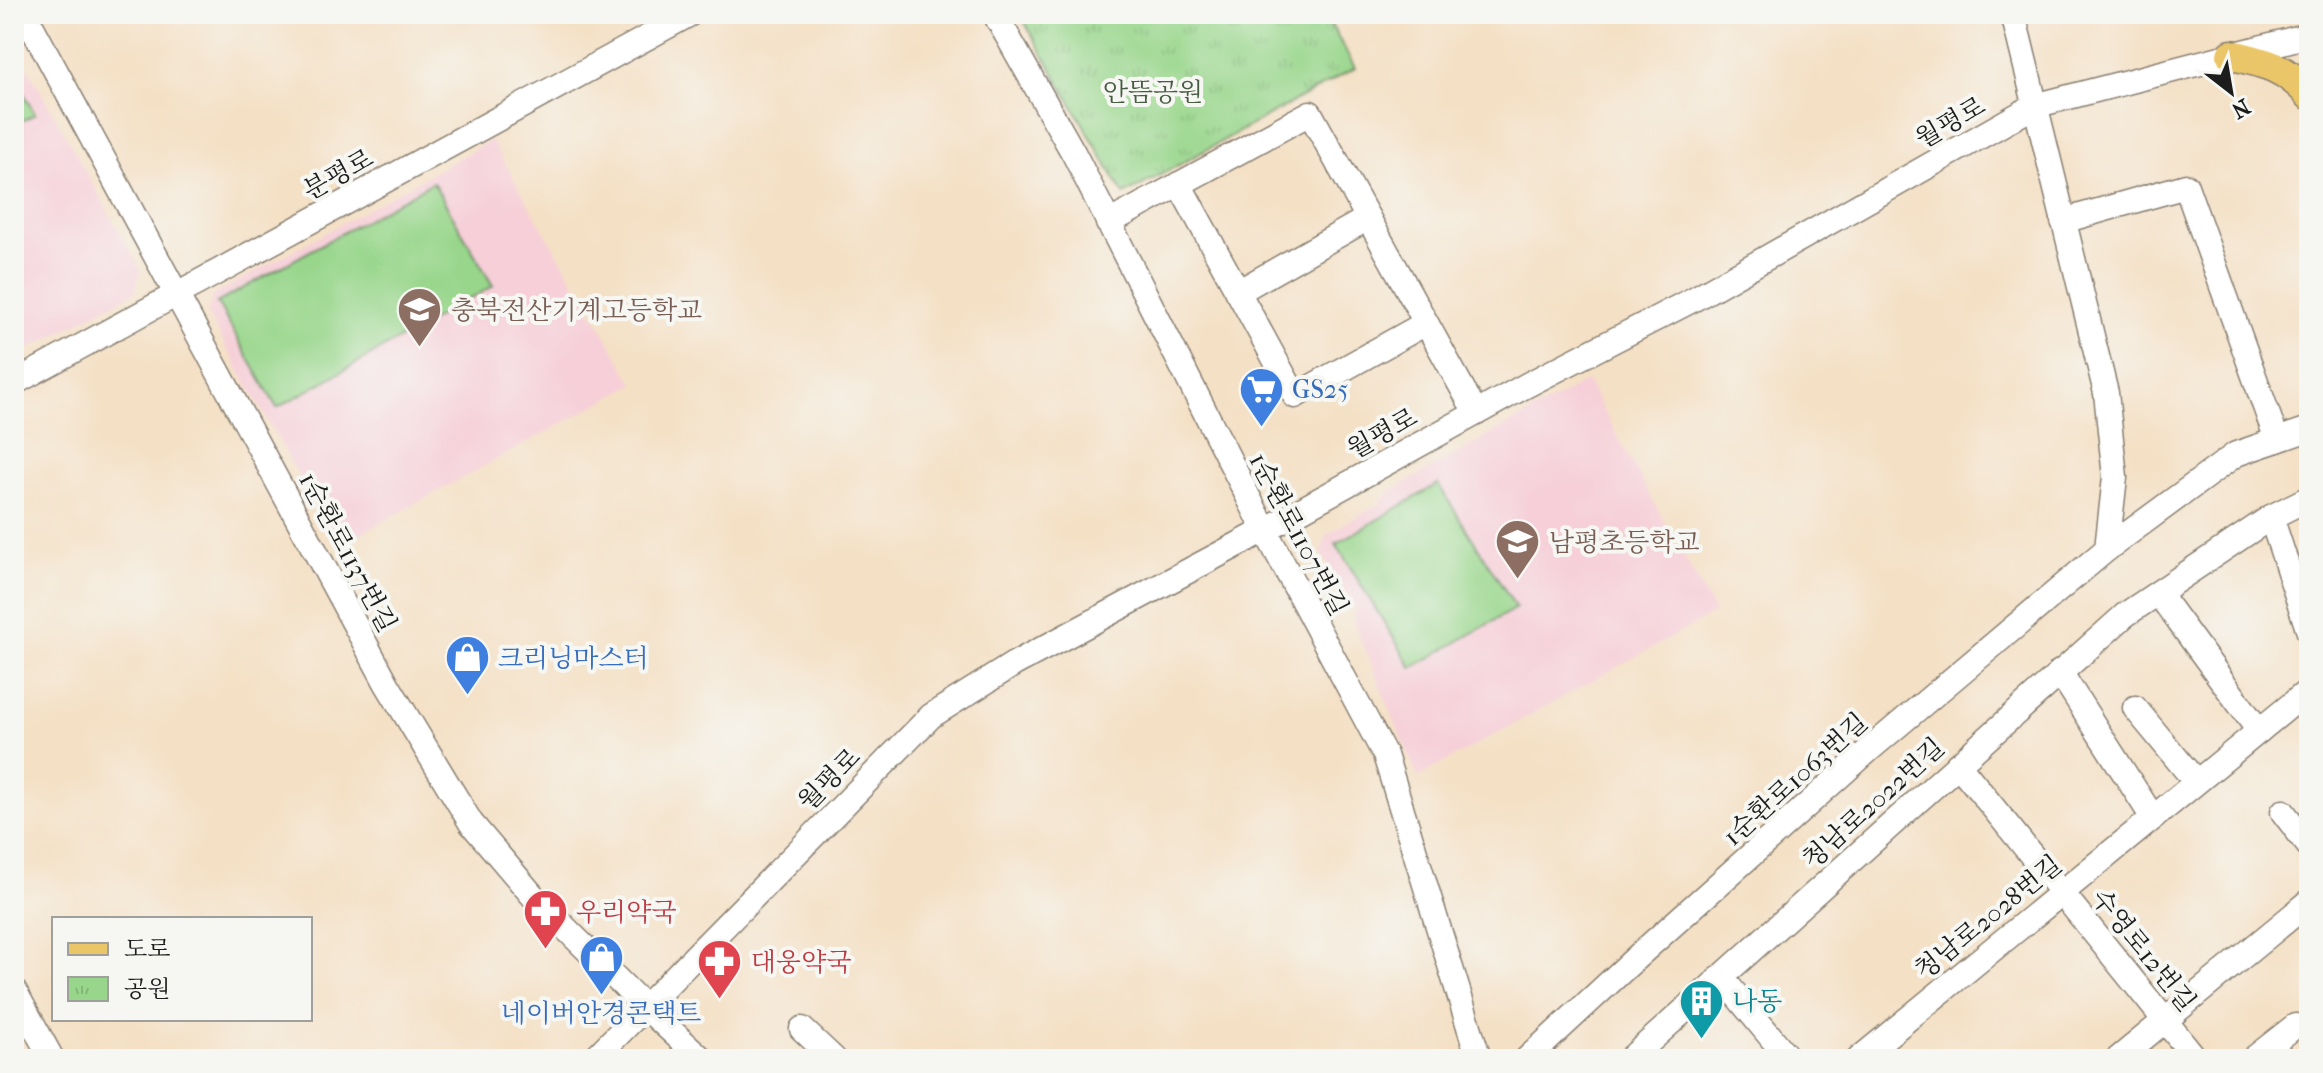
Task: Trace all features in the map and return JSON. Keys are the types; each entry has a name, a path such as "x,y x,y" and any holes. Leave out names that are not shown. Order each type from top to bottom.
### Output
{"main road":[{"path":"2232,55 2280,69 2309,94"}],"street":[{"name":"1순환로1137번길","path":"25,14 387,684 471,823 533,896 702,1059"},
{"name":"분평로","path":"14,383 690,14"},
{"name":"1순환로1107번길","path":"995,14 1074,154 1265,530 1385,755 1479,1059"},
{"path":"2013,14 2106,393 2115,477 2107,549"},
{"name":"월평로","path":"594,1059 931,716 1014,664 1476,413 1694,299 2034,106 2309,35"},
{"path":"1108,223 1310,113 1476,413"},
{"path":"1179,184 1295,396 1426,323"},
{"path":"2063,221 2186,186 2277,440"},
{"path":"1238,292 1368,218"},
{"name":"1순환로1063번길","path":"1527,1059 1871,748 2107,549 2236,454 2309,429"},
{"name":"청남로2022번길","path":"1630,1059 2125,615 2271,517 2309,498"},
{"path":"2271,517 2309,632"},
{"path":"2158,593 2259,731"},
{"path":"2060,672 2153,818"},
{"name":"청남로2028번길","path":"1859,1059 2309,690"},
{"path":"2135,708 2196,782"},
{"name":"수영로12번길","path":"1958,764 2196,1059"},
{"path":"2283,812 2309,846"},
{"path":"2118,1059 2309,902"},
{"path":"1722,978 1789,1059"},
{"path":"14,990 52,1059"},
{"path":"2253,1059 2295,1026"},
{"path":"802,1029 834,1059"}],"shaded area":[{"path":"14,43 140,269 136,291 14,357"},
{"name":"충북전산기계고등학교","path":"491,140 634,384 338,546 207,313 212,296"},
{"name":"남평초등학교","path":"1587,381 1715,613 1418,777 1353,621 1355,607 1321,554 1326,535 1382,502 1390,491"}],"green space":[{"name":"안뜸공원","path":"1020,14 1325,14 1355,68 1124,195"},
{"path":"14,75 35,114 14,125"},
{"path":"433,182 493,286 277,408 217,303"},
{"path":"1438,484 1516,608 1412,668 1336,544"}],"place":[{"name":"충북전산기계고등학교","path":"420,349"},
{"name":"GS25","path":"1261,428"},
{"name":"남평초등학교","path":"1518,581"},
{"name":"크리닝마스터","path":"467,697"},
{"name":"우리약국","path":"545,951"},
{"name":"네이버안경콘택트","path":"601,997"},
{"name":"대웅약국","path":"720,1001"},
{"name":"나동","path":"1701,1040"}]}
